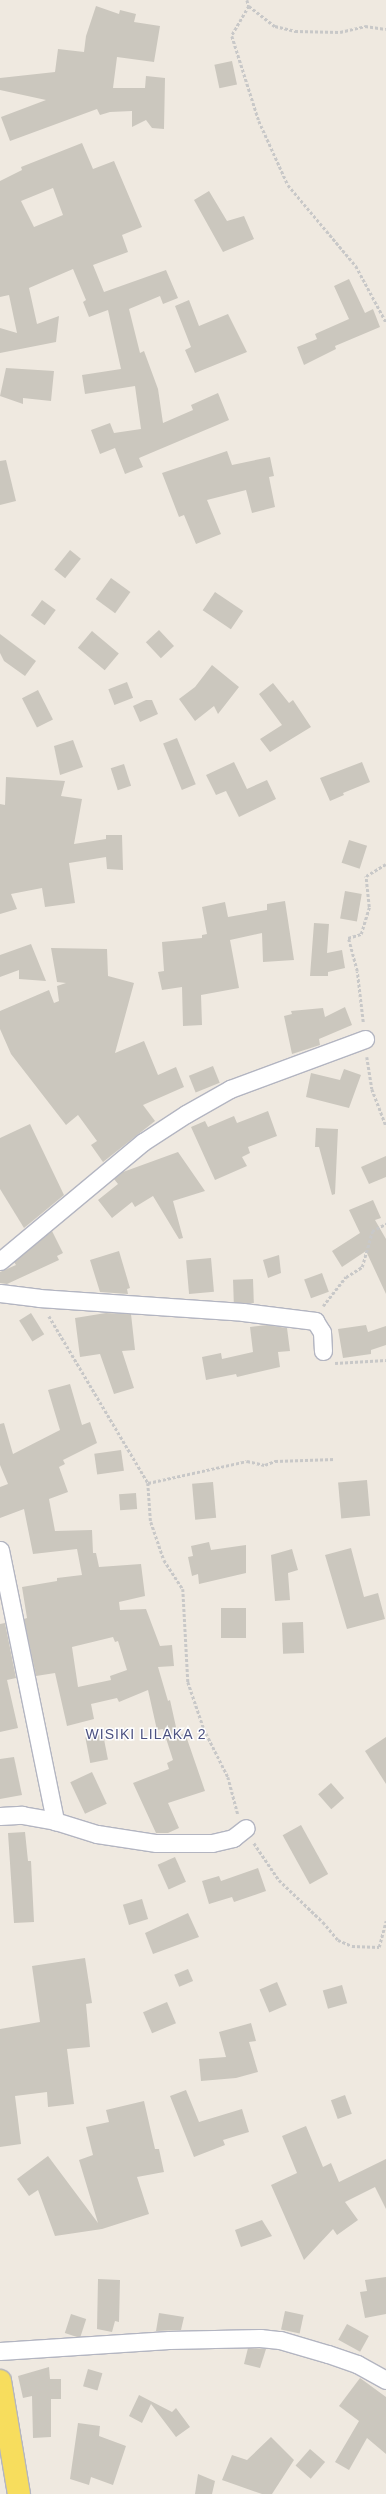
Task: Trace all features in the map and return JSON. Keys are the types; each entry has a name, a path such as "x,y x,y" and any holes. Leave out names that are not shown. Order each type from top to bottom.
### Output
{"main road":[{"path":"0,2381 19,2494"}],"street":[{"path":"0,1261 143,1142 186,1114 237,1087 364,1039"},
{"path":"0,1293 39,1298 243,1312 315,1321 322,1332 323,1351"},
{"path":"0,1550 55,1821"},
{"path":"0,1816 22,1815 55,1821 97,1834 156,1843 212,1843 233,1838 246,1828"},
{"path":"0,2351 184,2339 260,2338 280,2340 328,2354 357,2364 386,2380"}],"path":[{"path":"247,0 249,6 275,26 295,32 340,32 364,26 386,29"},
{"path":"249,6 232,36 259,121 288,185 356,266 386,322"},
{"path":"386,864 366,876 369,907 361,934 348,938 357,971 364,1039 372,1089 386,1126"},
{"path":"315,1321 321,1308 346,1276 362,1267 372,1231 386,1224"},
{"path":"39,1298 148,1483 150,1522 164,1560 183,1589 188,1682 204,1729 228,1777 236,1810 246,1828 279,1880 323,1922 338,1940 352,1946 379,1947 386,1921"},
{"path":"323,1351 325,1364 386,1360"},
{"path":"148,1483 247,1461 265,1465 275,1461 335,1459"}],"building":[{"path":"96,6 119,14 120,10 136,14 134,22 160,26 154,62 117,57 113,88 145,88 146,76 165,78 164,129 152,128 146,120 132,127 132,111 110,112 100,115 97,109 10,141 1,117 46,100 0,90 0,78 55,72 58,49 84,52 86,36"},
{"path":"232,61 237,84 219,88 214,65"},
{"path":"82,143 93,169 114,161 142,227 122,235 128,252 93,265 104,292 166,270 178,298 163,304 160,296 129,309 140,353 144,351 158,389 163,423 193,410 191,405 218,393 229,420 139,458 143,467 125,474 115,448 100,454 91,430 110,423 114,433 141,429 135,386 85,394 82,375 121,369 108,310 89,317 83,302 86,300 73,269 29,288 37,324 59,316 56,342 0,353 0,328 17,333 9,295 0,297 0,181 22,170 21,167","holes":["53,188 63,215 34,227 21,201"]},
{"path":"209,191 227,221 244,216 254,239 223,252 194,200"},
{"path":"349,279 365,313 373,309 380,327 335,346 336,349 304,365 297,347 317,339 315,334 349,319 334,286"},
{"path":"189,300 199,326 228,314 247,352 195,373 185,350 191,347 175,306"},
{"path":"6,368 54,371 51,401 23,398 23,404 0,396"},
{"path":"227,451 232,465 270,457 274,476 269,477 275,507 252,513 246,490 207,500 221,534 196,544 184,515 179,517 162,473"},
{"path":"6,460 16,501 0,505 0,461"},
{"path":"70,550 81,559 65,578 54,569"},
{"path":"111,578 130,592 115,613 96,599"},
{"path":"215,592 243,611 231,629 203,610"},
{"path":"42,600 56,610 45,625 31,615"},
{"path":"159,630 174,646 161,658 146,642"},
{"path":"92,631 119,653 105,670 78,648"},
{"path":"0,634 36,661 25,676 4,661 0,653"},
{"path":"212,665 239,687 218,714 214,706 195,721 179,699 195,687"},
{"path":"127,682 133,698 114,705 108,689"},
{"path":"273,683 289,703 293,700 311,727 270,752 260,739 282,725 259,694"},
{"path":"38,690 53,719 37,728 22,698"},
{"path":"146,700 152,700 158,714 140,722 133,706"},
{"path":"177,738 196,784 182,790 163,744"},
{"path":"73,740 83,767 60,775 54,746"},
{"path":"234,762 247,789 267,780 276,799 239,817 226,791 216,795 206,775"},
{"path":"362,762 370,782 343,793 344,795 330,801 320,778"},
{"path":"124,764 131,786 118,790 111,768"},
{"path":"6,777 65,781 61,796 82,799 74,844 106,839 106,835 122,835 123,870 107,869 106,857 69,863 75,903 45,907 42,888 11,894 17,909 0,914 0,804 5,805"},
{"path":"349,840 367,846 360,869 342,863"},
{"path":"345,891 362,894 357,922 340,919"},
{"path":"285,901 294,960 263,962 262,933 230,940 239,988 201,995 202,1025 183,1026 182,987 162,990 158,972 164,971 162,942 202,938 202,935 207,934 202,907 225,902 228,917 267,910 267,904"},
{"path":"314,923 329,924 327,953 342,950 345,968 328,972 328,976 310,976"},
{"path":"31,944 46,981 19,979 19,970 0,977 0,955"},
{"path":"51,948 107,949 108,976 134,983 115,1053 144,1041 158,1075 176,1067 184,1087 143,1105 155,1121 103,1162 91,1145 97,1141 78,1115 66,1125 11,1054 0,1029 0,1011 49,990 54,1003 59,1001 57,986 66,983 57,982"},
{"path":"345,1007 352,1025 319,1039 320,1045 292,1054 284,1016 292,1014 291,1011 323,1008 325,1017"},
{"path":"213,1066 220,1083 196,1092 189,1076"},
{"path":"344,1069 361,1075 349,1108 306,1097 311,1073 340,1080"},
{"path":"268,1111 277,1136 248,1147 250,1153 242,1157 247,1166 215,1180 191,1127 205,1121 208,1127 234,1116 237,1123"},
{"path":"30,1124 64,1195 24,1228 0,1189 0,1138"},
{"path":"316,1128 338,1129 335,1194 332,1195 319,1147 315,1147"},
{"path":"178,1152 205,1191 173,1201 183,1238 179,1239 153,1196 135,1207 132,1202 112,1218 98,1200 118,1184 114,1179 123,1172"},
{"path":"386,1156 386,1177 369,1184 361,1167"},
{"path":"373,1200 381,1218 375,1220 386,1239 386,1294 366,1251 342,1267 332,1251 360,1233 349,1210"},
{"path":"52,1231 63,1253 57,1256 59,1260 7,1284 0,1283 0,1272 16,1265 14,1262"},
{"path":"119,1251 130,1288 127,1289 128,1294 100,1292 90,1260"},
{"path":"279,1255 281,1273 268,1278 263,1260"},
{"path":"211,1258 214,1292 189,1294 186,1260"},
{"path":"322,1273 329,1292 311,1298 304,1279"},
{"path":"253,1279 254,1303 234,1304 233,1280"},
{"path":"31,1313 44,1334 32,1342 19,1320"},
{"path":"106,1313 131,1314 135,1350 122,1351 134,1388 114,1394 100,1354 80,1357 75,1318"},
{"path":"267,1325 287,1328 290,1351 278,1352 280,1367 237,1377 236,1374 206,1380 202,1357 221,1353 222,1359 253,1352 250,1327"},
{"path":"366,1325 368,1332 386,1326 386,1345 371,1350 371,1354 343,1358 338,1329"},
{"path":"70,1384 82,1425 90,1422 97,1443 63,1460 65,1464 59,1467 68,1492 49,1499 55,1531 92,1530 93,1553 96,1553 99,1567 141,1564 145,1596 119,1602 120,1610 146,1609 160,1646 172,1645 174,1666 158,1667 168,1701 170,1700 178,1736 185,1733 205,1791 168,1803 179,1828 168,1833 156,1833 133,1783 169,1769 167,1763 173,1760 163,1729 157,1730 148,1690 119,1702 117,1698 91,1704 94,1719 67,1726 55,1673 36,1676 24,1619 27,1618 22,1587 57,1581 57,1578 82,1575 77,1549 33,1554 24,1509 0,1518 0,1487 8,1484 0,1465 0,1424 4,1423 13,1454 60,1430 48,1390","holes":["113,1637 115,1642 118,1641 127,1670 110,1676 111,1680 78,1687 72,1647"]},
{"path":"121,1450 124,1471 97,1475 94,1454"},
{"path":"367,1480 370,1516 341,1518 338,1483"},
{"path":"213,1482 216,1518 195,1520 192,1484"},
{"path":"136,1493 137,1509 120,1510 119,1494"},
{"path":"209,1542 211,1550 246,1545 246,1573 199,1584 198,1574 192,1576 188,1557 193,1556 191,1546"},
{"path":"351,1548 364,1597 378,1593 385,1619 347,1629 325,1555"},
{"path":"292,1549 298,1570 288,1573 290,1600 275,1601 271,1555"},
{"path":"221,1608 246,1608 246,1638 221,1638"},
{"path":"303,1622 304,1653 283,1654 282,1623"},
{"path":"5,1623 16,1678 7,1680 18,1728 0,1732 0,1624"},
{"path":"103,1734 108,1760 90,1763 85,1737"},
{"path":"386,1737 386,1784 365,1751"},
{"path":"14,1757 22,1795 0,1799 0,1759"},
{"path":"92,1772 107,1804 85,1814 70,1782"},
{"path":"331,1783 344,1798 331,1809 318,1794"},
{"path":"301,1825 328,1874 310,1884 283,1835"},
{"path":"25,1832 28,1861 31,1861 34,1922 14,1923 8,1833"},
{"path":"175,1857 186,1882 169,1889 158,1865"},
{"path":"258,1868 266,1891 234,1902 232,1897 209,1904 202,1881 219,1876 221,1881"},
{"path":"142,1899 148,1919 129,1925 123,1905"},
{"path":"188,1913 199,1937 153,1954 145,1933"},
{"path":"85,1958 92,2003 86,2004 90,2047 67,2049 74,2104 48,2107 47,2092 15,2096 21,2144 0,2147 0,2029 40,2022 32,1966"},
{"path":"188,1969 193,1981 179,1987 174,1975"},
{"path":"277,1982 287,2005 269,2012 260,1989"},
{"path":"342,1985 347,2003 328,2009 323,1991"},
{"path":"167,2002 176,2023 152,2033 143,2012"},
{"path":"251,2023 256,2041 249,2042 258,2072 236,2078 201,2081 199,2059 226,2057 219,2032"},
{"path":"186,2090 199,2122 242,2109 249,2132 223,2140 225,2145 194,2157 170,2096"},
{"path":"345,2095 352,2114 338,2119 331,2100"},
{"path":"144,2101 155,2149 159,2149 164,2172 137,2177 149,2214 102,2229 55,2236 38,2190 29,2196 17,2179 48,2156 98,2223 79,2160 93,2155 86,2127 109,2122 106,2110"},
{"path":"306,2126 323,2167 331,2163 339,2182 386,2159 386,2209 375,2187 345,2202 358,2220 337,2235 333,2229 304,2260 271,2185 297,2173 282,2136"},
{"path":"262,2220 272,2236 241,2247 235,2230"},
{"path":"386,2277 386,2314 365,2318 360,2292 367,2291 365,2280"},
{"path":"98,2279 120,2280 119,2322 115,2321 112,2332 97,2329"},
{"path":"285,2311 304,2315 300,2334 281,2330"},
{"path":"159,2313 184,2317 181,2330 156,2331"},
{"path":"71,2314 86,2319 80,2338 65,2333"},
{"path":"347,2324 369,2336 360,2352 338,2340"},
{"path":"248,2348 266,2349 260,2368 244,2364"},
{"path":"49,2367 50,2379 61,2379 61,2399 51,2399 51,2437 33,2438 32,2396 23,2398 18,2376"},
{"path":"88,2369 102,2373 97,2390 83,2386"},
{"path":"360,2378 386,2397 386,2454 367,2438 349,2470 335,2462 359,2421 339,2406"},
{"path":"139,2395 172,2412 176,2408 190,2427 176,2437 151,2404 142,2423 129,2416"},
{"path":"78,2423 100,2426 99,2436 126,2446 113,2485 91,2477 89,2485 70,2479"},
{"path":"271,2437 294,2460 272,2494 262,2494 222,2480 232,2455 247,2460"},
{"path":"310,2449 325,2462 311,2479 296,2466"},
{"path":"198,2474 215,2481 212,2494 195,2494"}],"district":[{"name":"WISIKI LILAKA 2","path":"146,1734"}]}
